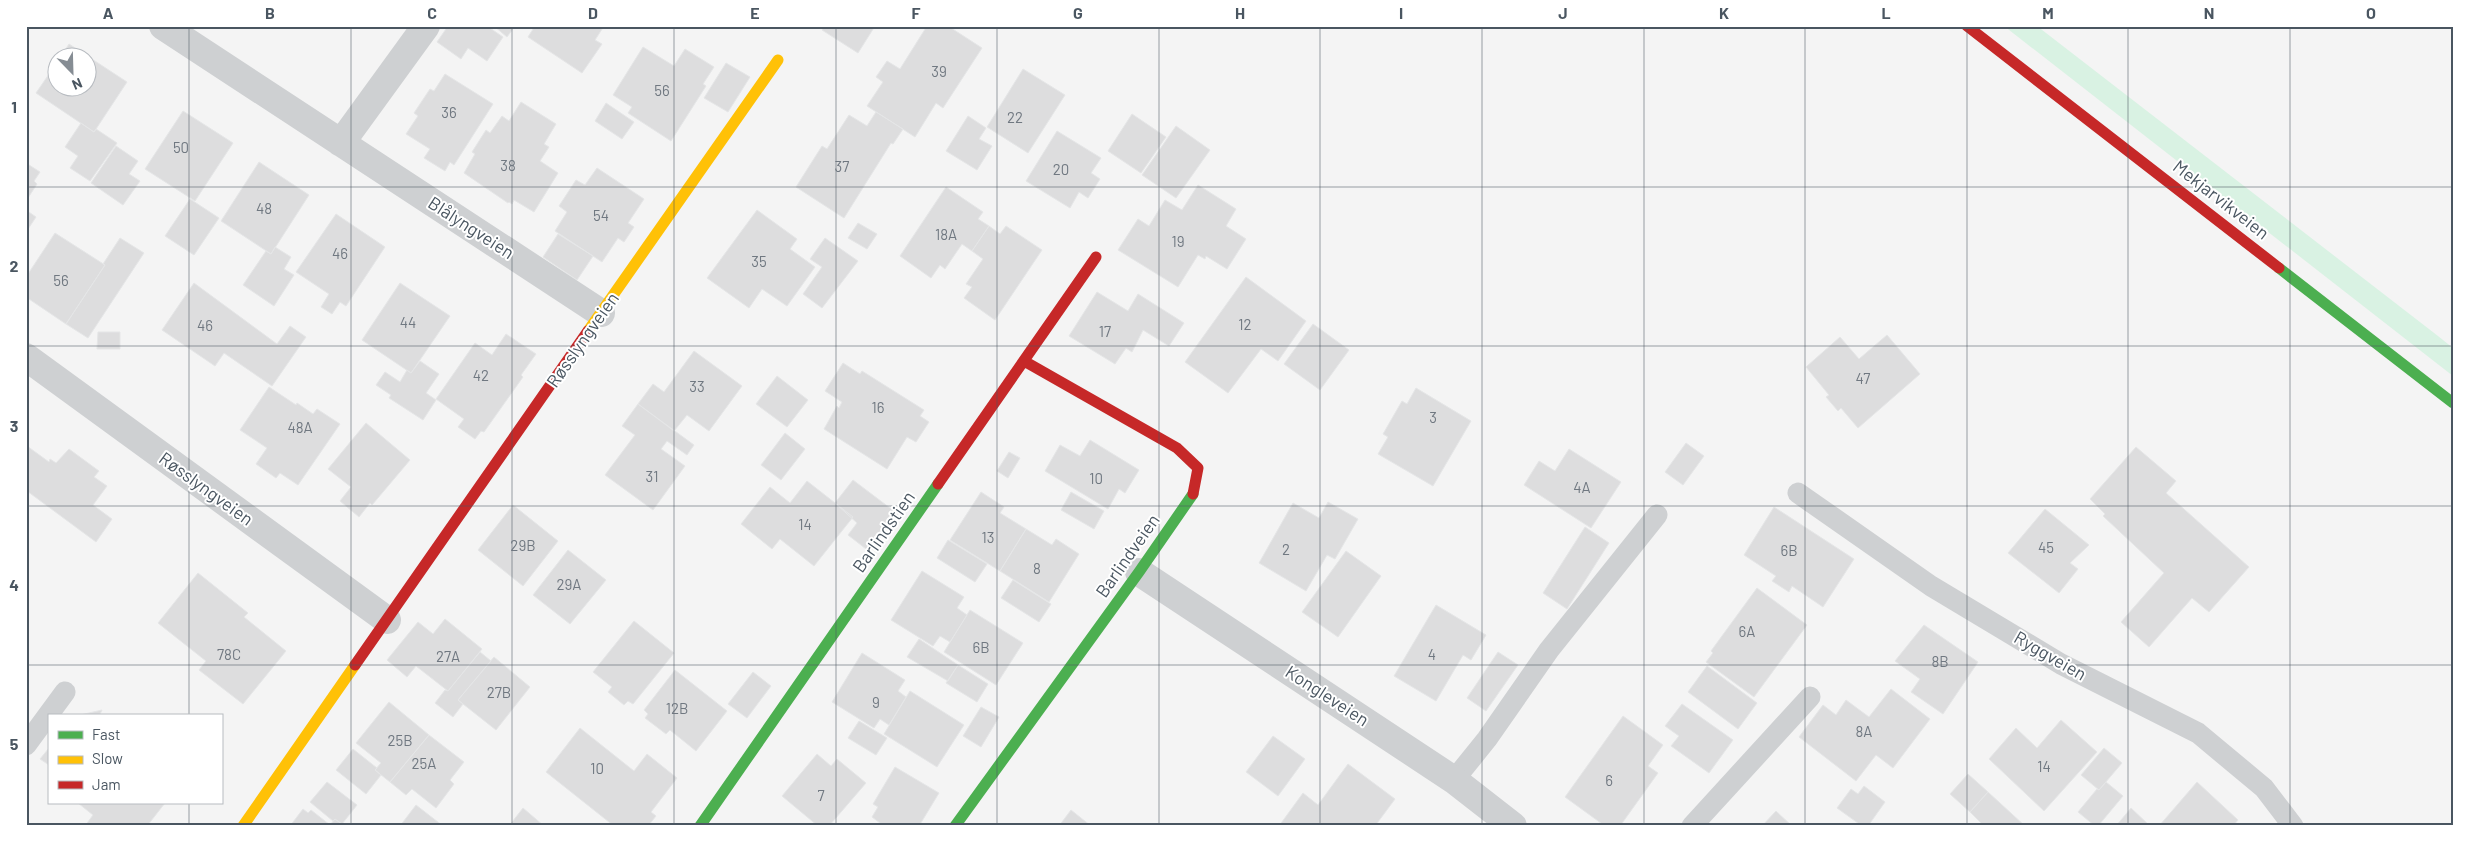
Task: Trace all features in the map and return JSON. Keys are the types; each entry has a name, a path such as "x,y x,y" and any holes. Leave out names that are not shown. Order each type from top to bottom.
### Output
{"main road":[{"name":"Mekjarvikveien","path":"1967,26 2453,402"},
{"name":"Røsslyngveien","path":"243,826 778,60"},
{"name":"Barlindstien","path":"700,826 1096,257"},
{"name":"Barlindveien","path":"955,826 1139,572 1193,493 1198,468 1177,448 1024,361"}],"street":[{"name":"Blålyngveien","path":"163,26 602,313"},
{"path":"341,143 426,26"},
{"name":"Røsslyngveien","path":"26,357 387,620"},
{"name":"Kongleveien","path":"1139,572 1454,780 1512,826"}],"lane":[{"name":"Ryggveien","path":"1798,493 1939,591 2061,664 2198,733 2264,788 2294,826"},
{"path":"1454,780 1487,739 1549,650 1657,515"},
{"path":"49,714 66,692"},
{"path":"1692,826 1810,697"},
{"path":"26,745 48,716"}],"green space":[{"path":"2004,26 2037,26 2438,336 2453,348 2453,376"}],"building":[{"path":"448,26 487,26 503,37 487,61 468,48 461,59 437,42"},
{"path":"494,26 515,26 507,37"},
{"path":"535,26 604,26 595,40 602,44 582,73 528,37"},
{"path":"825,26 875,26 858,53 822,30"},
{"path":"927,26 948,26 982,48 943,108 936,103 915,137 867,106 883,82 876,77 887,61 900,69"},
{"path":"69,44 75,48 66,48"},
{"path":"643,47 674,66 685,49 714,67 703,84 706,86 671,141 628,113 632,107 613,95"},
{"path":"98,63 127,82 94,132 36,93 48,76 48,98 98,98"},
{"path":"726,63 750,77 728,112 704,98"},
{"path":"1023,69 1065,95 1028,153 987,127"},
{"path":"445,74 493,104 454,165 450,162 445,171 424,158 430,149 406,134 418,116 414,113 430,89 434,91"},
{"path":"521,102 556,124 544,144 549,147 540,161 558,173 534,212 514,200 512,204 508,203 464,173 475,154 472,152 486,130 490,133 502,116 509,121"},
{"path":"606,103 634,122 622,139 595,121"},
{"path":"183,111 233,143 195,201 145,169"},
{"path":"876,112 903,129 893,144 891,143 844,218 796,187 822,146 827,149 849,115 867,126"},
{"path":"1132,114 1166,137 1141,173 1108,151"},
{"path":"968,116 986,128 979,139 992,146 977,170 946,151"},
{"path":"81,123 94,132 96,129 117,143 90,181 70,168 78,156 65,147"},
{"path":"1176,126 1210,150 1176,198 1142,175"},
{"path":"1057,131 1101,158 1091,173 1100,179 1088,198 1079,192 1070,208 1026,181"},
{"path":"116,146 138,161 129,174 140,181 123,205 91,183"},
{"path":"259,162 309,195 271,254 221,221"},
{"path":"26,163 40,172 34,181 37,184 26,201"},
{"path":"597,168 644,199 628,223 634,227 624,242 618,238 602,262 555,231 567,212 559,206 576,180 585,185"},
{"path":"1198,185 1236,209 1226,226 1246,239 1227,269 1206,256 1205,259 1198,255 1178,287 1118,250 1138,219 1149,226 1165,200 1182,210"},
{"path":"946,187 983,212 978,219 989,226 972,251 962,244 945,269 940,265 931,278 900,256"},
{"path":"190,199 219,218 194,255 165,236"},
{"path":"26,210 36,217 26,232"},
{"path":"757,210 797,239 790,249 815,267 787,306 762,289 749,308 707,278"},
{"path":"336,214 385,247 346,306 340,302 332,314 321,307 329,294 296,272"},
{"path":"858,223 877,234 867,249 848,238"},
{"path":"989,226 1000,234 1006,226 1042,250 995,320 964,298 972,287 966,284 983,259 972,251"},
{"path":"55,233 105,265 66,324 26,297 26,277"},
{"path":"558,234 593,256 577,280 543,257"},
{"path":"120,238 144,253 88,338 66,324 105,265 103,264"},
{"path":"825,238 858,261 822,308 803,294 822,267 810,259"},
{"path":"275,247 291,257 284,269 294,275 274,306 243,285 266,251 271,254"},
{"path":"1246,277 1306,321 1278,361 1261,349 1228,393 1185,362"},
{"path":"194,283 277,344 290,326 306,337 272,386 224,353 215,366 162,330"},
{"path":"400,283 450,316 411,373 362,340"},
{"path":"1097,292 1128,311 1138,294 1184,323 1169,346 1143,330 1132,352 1126,348 1115,364 1069,336"},
{"path":"1313,324 1349,350 1320,390 1284,364"},
{"path":"98,332 120,332 120,349 97,349"},
{"path":"506,334 536,354 521,375 523,377 484,432 481,431 475,439 458,427 464,419 436,399 475,343 492,355"},
{"path":"1887,335 1920,374 1858,428 1841,408 1838,411 1826,397 1829,395 1806,367 1840,337 1859,359"},
{"path":"694,351 742,386 709,431 687,415 674,431 638,404 653,384 664,392"},
{"path":"420,361 439,374 426,393 436,400 423,420 389,398 391,395 376,385 385,372 400,382 407,370 411,373"},
{"path":"843,363 860,374 862,371 924,410 920,416 929,422 916,442 907,437 887,469 824,429 837,406 839,408 842,402 825,391"},
{"path":"777,376 808,400 787,427 756,404"},
{"path":"269,387 313,414 317,409 340,424 298,485 280,473 276,478 256,464 267,448 240,430"},
{"path":"1416,388 1471,421 1433,486 1378,454 1388,437 1383,434 1402,401 1407,404"},
{"path":"638,404 694,445 687,455 667,441 661,449 685,466 653,510 605,475 635,435 622,426"},
{"path":"366,423 410,460 372,505 370,503 359,517 340,501 351,487 328,469"},
{"path":"785,433 805,449 781,480 761,465"},
{"path":"1090,440 1139,470 1125,493 1119,489 1108,509 1045,471 1060,445 1080,456"},
{"path":"1686,443 1704,456 1683,485 1665,472"},
{"path":"27,446 49,462 50,459 56,463 69,449 99,471 94,477 107,486 93,505 112,519 96,542 27,491 29,488 26,486"},
{"path":"2136,447 2176,481 2166,493 2249,567 2209,612 2192,598 2149,647 2121,622 2164,573 2103,516 2105,514 2090,499"},
{"path":"1569,449 1621,482 1591,528 1524,485 1539,461 1555,471"},
{"path":"1009,452 1020,458 1008,478 997,471"},
{"path":"853,480 898,514 870,552 848,535 857,523 835,503"},
{"path":"807,481 853,517 814,566 780,539 772,549 741,524 770,487 790,503"},
{"path":"981,492 1004,507 1000,513 1026,529 1000,571 950,540"},
{"path":"1071,492 1104,511 1094,529 1061,510"},
{"path":"1328,502 1358,519 1335,559 1327,555 1306,591 1259,563 1293,503 1319,518"},
{"path":"513,505 558,541 523,586 478,550"},
{"path":"1774,507 1854,559 1823,607 1792,586 1789,592 1772,581 1776,576 1744,555"},
{"path":"2045,509 2089,545 2070,563 2078,569 2059,593 2008,553"},
{"path":"1585,527 1609,543 1567,609 1543,593"},
{"path":"1026,529 1052,545 1056,539 1079,554 1049,602 1000,571"},
{"path":"948,540 987,564 975,582 937,558"},
{"path":"568,550 606,580 570,624 533,595"},
{"path":"1346,551 1381,576 1338,637 1302,612"},
{"path":"922,571 964,597 957,608 967,615 950,642 940,636 933,646 891,620"},
{"path":"198,573 248,613 244,617 286,651 243,704 199,670 206,661 158,623"},
{"path":"1013,580 1051,604 1039,622 1001,598"},
{"path":"1757,588 1807,625 1754,697 1706,662 1713,653 1711,651"},
{"path":"1436,605 1486,635 1471,660 1463,655 1436,701 1394,676"},
{"path":"970,610 1023,643 996,685 944,652"},
{"path":"445,619 482,649 448,691 416,666 407,677 387,660 418,622 433,634"},
{"path":"634,621 674,653 633,704 628,701 624,705 608,692 612,687 593,672"},
{"path":"1924,625 1978,662 1943,714 1911,692 1920,679 1895,661"},
{"path":"919,639 958,665 948,681 907,657"},
{"path":"480,652 491,661 458,700 463,704 453,717 435,703 445,690 448,691"},
{"path":"1498,652 1518,665 1486,711 1467,698"},
{"path":"862,653 905,680 898,691 906,697 889,725 880,719 874,728 832,702"},
{"path":"494,657 530,687 496,730 458,700"},
{"path":"958,665 988,684 977,702 946,683"},
{"path":"1707,666 1757,703 1738,729 1688,692"},
{"path":"675,670 727,711 696,751 670,730 666,734 645,718 648,714 644,710"},
{"path":"753,672 771,686 747,718 728,704"},
{"path":"1891,689 1930,719 1893,768 1876,755 1856,781 1799,737 1823,705 1836,715 1846,700 1869,717"},
{"path":"910,691 964,725 937,767 884,734"},
{"path":"389,702 429,735 390,782 375,770 381,763 356,743"},
{"path":"1682,704 1733,740 1709,773 1671,746 1679,736 1665,726"},
{"path":"981,707 999,717 981,747 963,736"},
{"path":"102,710 100,714 85,714"},
{"path":"1623,716 1663,745 1648,766 1658,773 1620,826 1605,826 1565,797"},
{"path":"2061,720 2097,752 2044,811 1989,759 2016,728 2037,748"},
{"path":"859,721 887,738 876,755 848,738"},
{"path":"580,728 634,771 647,754 677,778 651,812 656,816 648,826 614,826 546,772"},
{"path":"429,735 464,762 450,780 454,784 436,808 412,789 406,795 390,782"},
{"path":"1273,736 1305,759 1278,796 1246,772"},
{"path":"2104,748 2122,763 2099,790 2081,775"},
{"path":"48,749 48,764 40,759"},
{"path":"353,749 377,768 375,770 381,775 366,794 336,770"},
{"path":"817,754 831,766 837,759 866,783 829,826 818,826 782,796"},
{"path":"1348,764 1395,799 1375,826 1279,826 1303,793 1318,805"},
{"path":"895,767 939,793 919,826 884,826 872,817 878,807 873,804"},
{"path":"1968,774 1988,792 1970,812 1950,794"},
{"path":"327,782 357,805 342,824 335,819 333,821 310,802"},
{"path":"2106,782 2123,796 2098,826 2095,826 2078,812 2097,789 2099,790"},
{"path":"2197,782 2238,820 2233,826 2159,826"},
{"path":"1864,786 1885,802 1868,826 1862,826 1837,808 1851,789 1858,794"},
{"path":"1988,792 2025,826 1984,826 1970,812"},
{"path":"79,804 164,804 147,826 85,826 93,815"},
{"path":"416,805 443,826 400,826"},
{"path":"523,808 544,826 509,826"},
{"path":"2131,808 2150,826 2116,826"},
{"path":"303,809 308,813 311,810 330,825 335,819 344,826 290,826"},
{"path":"1071,810 1091,826 1059,826"},
{"path":"1776,811 1792,826 1762,826"}],"traffic: fast":[{"path":"2279,268 2453,403"},
{"path":"700,826 938,484"},
{"path":"955,826 1139,572 1193,494"}],"traffic: slow":[{"path":"588,331 778,60"},
{"path":"243,826 355,665"}],"traffic: jam":[{"path":"1967,26 2279,268"},
{"path":"938,484 1096,257"},
{"path":"355,665 588,331"},
{"path":"1024,361 1177,448 1198,468 1193,494"}]}
